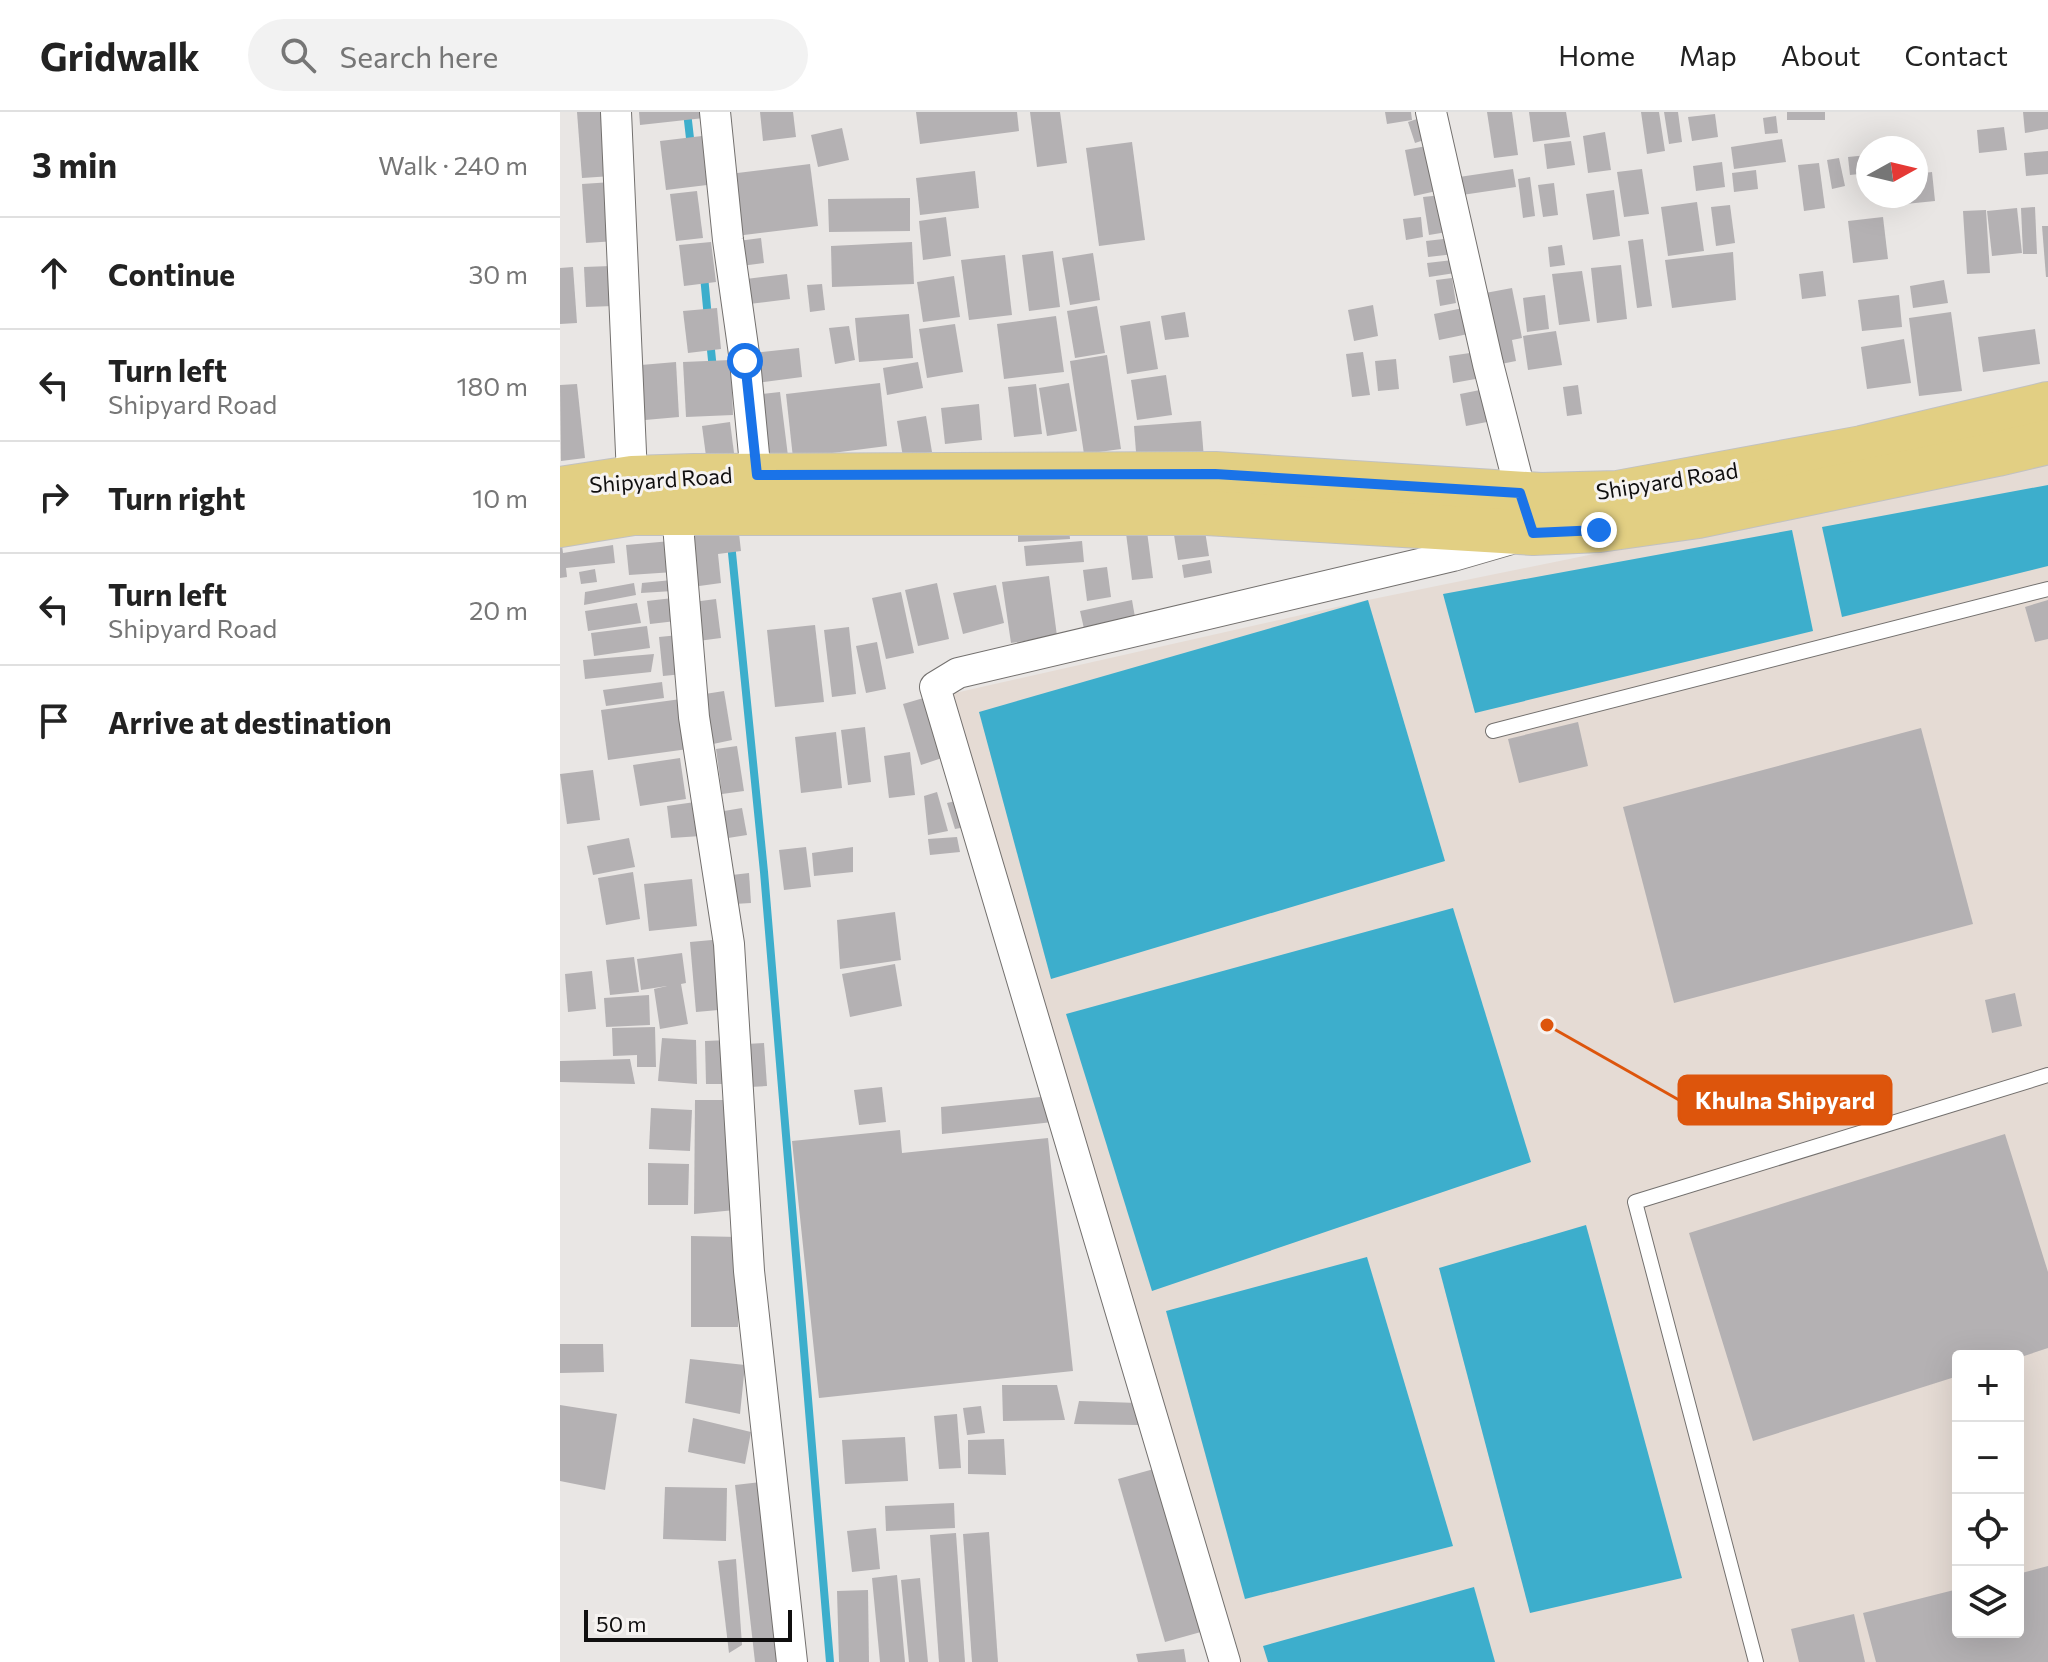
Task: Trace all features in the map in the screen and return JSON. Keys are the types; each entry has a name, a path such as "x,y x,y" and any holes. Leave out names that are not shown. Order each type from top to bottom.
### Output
{"main road":[{"name":"Shipyard Road","path":"1526,513 1541,495 1617,493 1862,448 2048,404"},
{"name":"Shipyard Road","path":"560,489 633,495 757,493 1207,513 1526,513 1599,530 1698,516 2048,442"},
{"name":"Shipyard Road","path":"560,525 633,495 677,513 757,493"}],"street":[{"path":"616,112 633,495"},
{"path":"715,112 728,240 745,361 757,493"},
{"path":"1225,1662 935,687 958,673 1453,556 1526,513 1488,364 1431,112"},
{"path":"677,513 694,717 729,944 749,1271 792,1662"}],"lane":[{"path":"1493,731 2048,589"},
{"path":"1756,1662 1635,1202 2048,1075"}],"shaded area":[{"path":"2048,458 2048,1662 1239,1662 946,695 1368,600 1903,491"}],"water":[{"path":"2048,485 2048,566 1842,617 1822,527"},
{"path":"1792,530 1813,631 1475,713 1443,594"},
{"path":"1368,600 1445,861 1051,979 979,712"},
{"path":"1453,908 1531,1162 1152,1291 1066,1014"},
{"path":"1586,1225 1682,1578 1530,1613 1439,1268"},
{"path":"1367,1257 1453,1546 1245,1599 1166,1311"},
{"path":"1474,1587 1495,1662 1268,1662 1263,1646"}],"building":[{"path":"577,112 607,112 612,176 582,178"},
{"path":"639,112 703,112 704,118 640,125"},
{"path":"760,112 793,112 796,137 763,141"},
{"path":"916,112 1017,112 1019,131 920,144"},
{"path":"1030,112 1060,112 1067,163 1037,167"},
{"path":"1385,112 1411,112 1412,120 1387,124"},
{"path":"1487,112 1512,112 1518,155 1494,158"},
{"path":"1529,112 1566,112 1570,137 1533,142"},
{"path":"1641,112 1659,112 1665,151 1647,154"},
{"path":"1664,112 1678,112 1682,142 1669,144"},
{"path":"1787,112 1825,112 1825,120 1787,120"},
{"path":"2023,112 2048,112 2048,129 2025,133"},
{"path":"1715,114 1718,137 1692,141 1688,117"},
{"path":"1776,116 1778,133 1765,134 1763,118"},
{"path":"1423,117 1430,138 1415,143 1408,122"},
{"path":"2004,127 2007,150 1979,153 1977,130"},
{"path":"842,128 849,160 818,167 811,135"},
{"path":"1605,132 1611,170 1588,173 1583,136"},
{"path":"702,136 707,185 666,190 660,141"},
{"path":"1782,139 1786,162 1734,169 1731,147"},
{"path":"1571,141 1575,165 1547,169 1544,144"},
{"path":"1132,142 1145,240 1099,246 1086,148"},
{"path":"1432,145 1441,190 1414,196 1405,150"},
{"path":"2048,151 2048,174 2026,176 2024,153"},
{"path":"1856,156 1856,174 1850,175 1848,157"},
{"path":"1839,158 1845,186 1832,189 1827,160"},
{"path":"1722,162 1725,187 1696,191 1693,166"},
{"path":"1819,163 1825,208 1804,211 1798,165"},
{"path":"810,164 818,226 736,236 729,174"},
{"path":"1513,169 1516,187 1462,195 1459,177"},
{"path":"1642,169 1649,214 1624,217 1617,172"},
{"path":"1756,170 1758,189 1734,192 1732,173"},
{"path":"975,171 979,208 920,215 916,178"},
{"path":"1928,172 1932,172 1935,201 1928,202"},
{"path":"1530,177 1535,216 1523,218 1518,179"},
{"path":"612,182 616,241 586,243 582,184"},
{"path":"1554,183 1558,215 1543,217 1538,185"},
{"path":"1614,190 1620,236 1593,240 1586,194"},
{"path":"697,191 703,238 676,241 670,194"},
{"path":"1442,195 1447,232 1429,235 1423,197"},
{"path":"910,198 910,231 829,232 828,199"},
{"path":"1697,202 1704,251 1668,256 1661,207"},
{"path":"1730,205 1735,243 1716,246 1711,207"},
{"path":"2035,207 2037,254 2023,254 2021,208"},
{"path":"2017,208 2022,253 1992,256 1987,211"},
{"path":"1986,210 1990,273 1967,274 1963,211"},
{"path":"946,217 951,256 923,260 919,221"},
{"path":"1421,217 1423,237 1406,240 1403,219"},
{"path":"1883,217 1888,259 1853,263 1848,221"},
{"path":"2042,226 2048,226 2048,277 2046,277"},
{"path":"761,238 764,263 741,266 738,241"},
{"path":"1452,238 1454,254 1428,257 1426,241"},
{"path":"1643,239 1652,306 1637,308 1628,241"},
{"path":"711,242 716,282 684,286 679,245"},
{"path":"912,242 914,284 832,287 831,246"},
{"path":"1562,245 1565,265 1550,267 1548,247"},
{"path":"1053,251 1060,307 1029,311 1022,255"},
{"path":"1733,252 1736,300 1672,308 1665,260"},
{"path":"1093,253 1100,300 1070,305 1062,258"},
{"path":"1005,255 1012,315 969,320 961,260"},
{"path":"1453,260 1455,273 1429,277 1427,263"},
{"path":"1621,265 1627,319 1597,323 1591,268"},
{"path":"611,266 613,306 586,307 584,267"},
{"path":"573,267 577,323 560,324 560,268"},
{"path":"1582,271 1590,321 1559,325 1552,274"},
{"path":"1823,271 1826,296 1802,299 1799,274"},
{"path":"787,274 790,299 749,304 746,279"},
{"path":"954,276 960,317 923,322 917,282"},
{"path":"1452,278 1456,303 1440,306 1436,280"},
{"path":"1944,280 1948,303 1913,308 1910,286"},
{"path":"822,284 825,310 810,312 807,285"},
{"path":"1512,288 1522,338 1512,340 1516,361 1501,364 1480,294"},
{"path":"1545,295 1549,329 1527,332 1523,298"},
{"path":"1899,295 1902,327 1862,331 1858,300"},
{"path":"1373,305 1378,336 1354,341 1348,310"},
{"path":"1097,306 1105,353 1075,358 1067,311"},
{"path":"717,308 721,349 688,353 683,311"},
{"path":"1463,308 1468,334 1439,340 1434,314"},
{"path":"1185,312 1189,337 1165,340 1161,316"},
{"path":"1951,312 1962,391 1919,396 1909,318"},
{"path":"909,314 913,358 859,362 855,318"},
{"path":"1056,316 1064,372 1004,379 997,324"},
{"path":"1150,321 1158,369 1127,374 1120,326"},
{"path":"955,324 963,372 927,378 919,329"},
{"path":"849,326 855,360 835,364 829,328"},
{"path":"2035,329 2040,364 1983,372 1978,337"},
{"path":"1556,331 1562,365 1528,370 1523,336"},
{"path":"1904,339 1911,383 1867,389 1861,347"},
{"path":"799,348 802,377 757,383 753,353"},
{"path":"1363,352 1370,395 1352,397 1346,354"},
{"path":"1477,352 1481,378 1453,383 1449,356"},
{"path":"1107,355 1121,449 1084,454 1070,361"},
{"path":"1396,359 1399,389 1378,391 1375,361"},
{"path":"731,360 733,415 686,417 683,362"},
{"path":"676,362 679,417 645,420 641,365"},
{"path":"918,362 923,388 887,395 883,368"},
{"path":"1166,375 1172,415 1137,420 1131,380"},
{"path":"880,383 887,446 793,458 786,394"},
{"path":"1069,383 1077,431 1047,436 1039,388"},
{"path":"577,384 585,458 561,461 560,385"},
{"path":"1036,384 1042,434 1014,437 1008,387"},
{"path":"1578,385 1582,414 1567,416 1563,387"},
{"path":"1480,390 1487,422 1466,426 1460,394"},
{"path":"780,392 788,456 760,460 752,395"},
{"path":"979,404 982,440 945,444 941,408"},
{"path":"926,416 932,452 903,457 897,421"},
{"path":"1201,421 1204,459 1137,465 1134,426"},
{"path":"730,422 734,453 706,456 702,426"},
{"path":"1068,517 1070,539 1018,542 1018,521"},
{"path":"684,520 738,525 741,551 718,554 721,583 692,587"},
{"path":"1147,531 1153,578 1132,580 1126,533"},
{"path":"1205,531 1209,556 1178,560 1174,535"},
{"path":"671,541 674,572 629,575 626,545"},
{"path":"1082,541 1084,562 1026,566 1024,546"},
{"path":"560,545 563,553 613,545 615,563 566,568 567,577 560,578"},
{"path":"1210,560 1212,573 1184,578 1182,565"},
{"path":"1107,567 1111,597 1087,601 1083,570"},
{"path":"595,569 597,582 581,584 579,572"},
{"path":"1049,576 1057,636 1011,643 1002,582"},
{"path":"672,580 673,591 641,593 642,583"},
{"path":"634,583 636,595 584,605 585,592"},
{"path":"937,583 949,639 918,646 905,590"},
{"path":"996,585 1004,623 963,634 953,593"},
{"path":"901,592 914,653 886,659 872,598"},
{"path":"673,598 676,621 650,624 647,601"},
{"path":"716,599 721,638 698,641 693,602"},
{"path":"1132,600 1136,623 1085,633 1080,611"},
{"path":"2048,600 2048,639 2035,642 2025,607"},
{"path":"637,603 641,623 588,631 585,611"},
{"path":"815,625 824,702 775,707 767,630"},
{"path":"647,626 650,648 594,656 591,633"},
{"path":"849,627 856,694 832,697 824,630"},
{"path":"679,635 683,674 663,676 659,637"},
{"path":"877,642 886,689 866,693 856,646"},
{"path":"654,654 651,672 585,679 583,660"},
{"path":"662,682 664,698 606,706 603,690"},
{"path":"724,691 732,740 713,744 705,694"},
{"path":"927,697 945,757 921,765 903,704"},
{"path":"681,699 688,749 608,760 601,710"},
{"path":"1578,722 1588,766 1519,783 1508,739"},
{"path":"865,727 871,782 848,785 841,730"},
{"path":"1921,728 1973,924 1674,1003 1623,807"},
{"path":"836,732 842,788 801,793 795,737"},
{"path":"737,746 744,791 722,794 716,749"},
{"path":"910,752 915,795 889,798 884,756"},
{"path":"680,758 686,799 640,806 633,765"},
{"path":"593,770 600,820 567,824 560,774"},
{"path":"937,792 948,831 928,835 924,796"},
{"path":"964,799 971,826 955,829 947,803"},
{"path":"695,802 701,836 671,838 667,806"},
{"path":"742,808 747,835 728,838 724,811"},
{"path":"957,837 960,852 930,855 928,839"},
{"path":"629,838 635,867 593,875 587,846"},
{"path":"806,847 811,887 784,890 779,850"},
{"path":"853,847 853,872 814,876 812,853"},
{"path":"633,872 640,919 606,925 598,878"},
{"path":"749,873 751,903 734,904 732,875"},
{"path":"692,879 697,926 649,931 644,884"},
{"path":"895,912 901,960 840,969 837,920"},
{"path":"723,939 730,1009 696,1012 690,942"},
{"path":"682,953 686,983 681,984 688,1024 660,1029 654,989 667,986 641,990 637,959"},
{"path":"634,957 639,992 610,995 606,960"},
{"path":"895,964 902,1006 850,1017 842,974"},
{"path":"592,971 596,1009 568,1012 565,974"},
{"path":"2015,993 2022,1026 1992,1033 1985,1000"},
{"path":"649,995 650,1025 606,1027 604,998"},
{"path":"655,1027 656,1067 637,1067 637,1055 613,1056 612,1028"},
{"path":"662,1038 696,1040 697,1084 658,1081"},
{"path":"730,1040 732,1084 706,1084 705,1041"},
{"path":"764,1043 767,1086 750,1087 746,1044"},
{"path":"630,1059 635,1084 560,1082 560,1061"},
{"path":"882,1087 886,1122 859,1125 854,1090"},
{"path":"1050,1096 1053,1122 942,1134 941,1107"},
{"path":"695,1100 733,1100 735,1210 694,1214"},
{"path":"651,1108 692,1110 690,1151 649,1149"},
{"path":"900,1130 902,1153 1048,1138 1073,1371 819,1398 792,1141"},
{"path":"2005,1134 2048,1272 2048,1348 2024,1356 2024,1350 1952,1350 1952,1378 1753,1441 1689,1233"},
{"path":"648,1163 689,1164 688,1205 648,1205"},
{"path":"691,1236 739,1237 738,1327 691,1327"},
{"path":"560,1344 603,1344 604,1372 560,1373"},
{"path":"690,1359 745,1365 740,1414 685,1403"},
{"path":"1002,1385 1057,1385 1065,1420 1003,1421"},
{"path":"1079,1401 1138,1403 1138,1425 1074,1424"},
{"path":"560,1405 617,1414 605,1490 560,1481"},
{"path":"981,1406 985,1433 967,1435 963,1408"},
{"path":"957,1414 961,1468 939,1469 934,1416"},
{"path":"693,1418 751,1432 745,1464 688,1452"},
{"path":"905,1437 908,1481 845,1484 842,1440"},
{"path":"1004,1439 1006,1475 968,1474 968,1440"},
{"path":"1161,1467 1208,1630 1165,1642 1118,1479"},
{"path":"761,1482 781,1662 755,1662 735,1485"},
{"path":"665,1487 727,1488 726,1541 663,1539"},
{"path":"954,1503 955,1528 886,1531 885,1506"},
{"path":"876,1528 880,1569 852,1572 847,1531"},
{"path":"989,1532 998,1662 972,1662 963,1534"},
{"path":"956,1533 965,1662 939,1662 930,1535"},
{"path":"736,1559 742,1645 729,1653 718,1561"},
{"path":"2048,1566 2048,1662 1876,1662 1863,1613 1952,1591 1952,1638 2024,1638 2024,1572"},
{"path":"897,1575 905,1662 880,1662 872,1578"},
{"path":"920,1578 928,1662 909,1662 901,1580"},
{"path":"868,1590 869,1662 839,1662 837,1591"},
{"path":"1854,1614 1865,1662 1799,1662 1791,1629"},
{"path":"1184,1649 1186,1662 1138,1662 1136,1654"}],"waterway":[{"path":"687,112 691,147"},
{"path":"704,276 708,318"},
{"path":"710,340 713,370"},
{"path":"731,543 764,872 830,1662"}],"place":[{"name":"Khulna Shipyard","path":"1547,1025"}],"route":[{"path":"745,361 757,475 1215,474 1520,493 1533,533 1599,530"}]}
